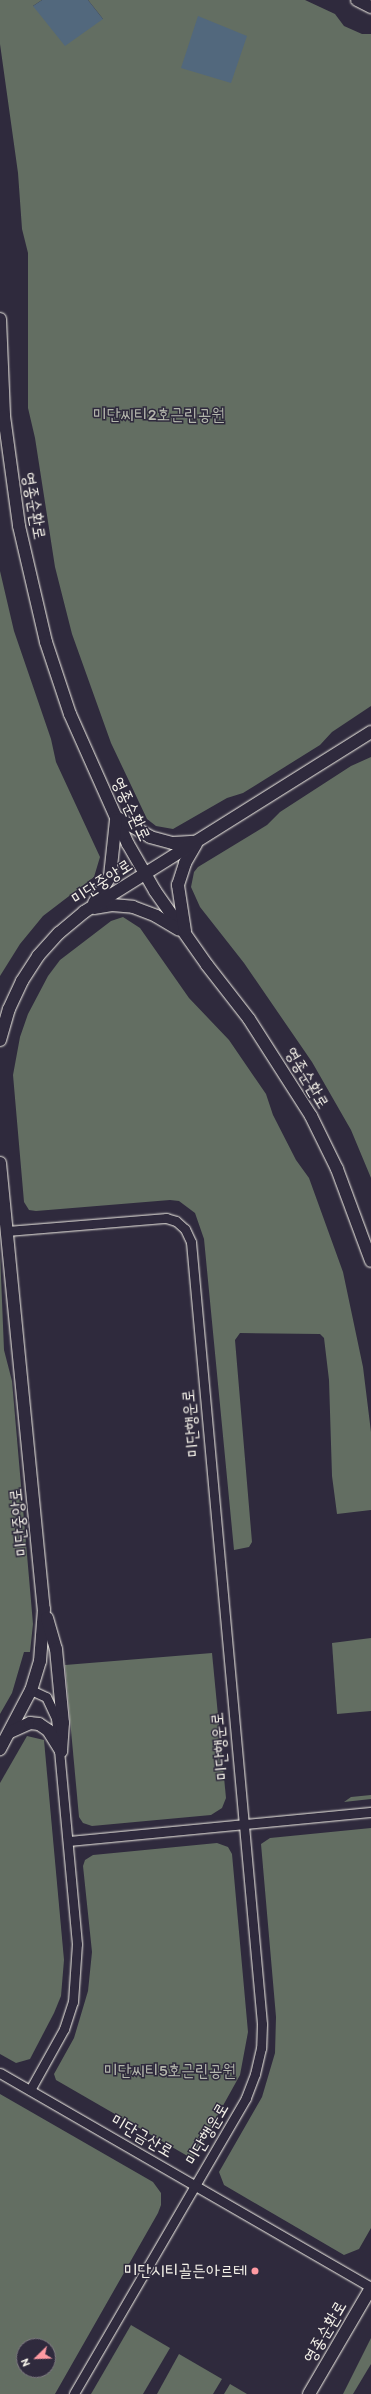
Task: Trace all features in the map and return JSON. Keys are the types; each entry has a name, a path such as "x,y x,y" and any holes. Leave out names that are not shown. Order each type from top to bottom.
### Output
{"street":[{"path":"357,0 371,7"},
{"name":"영종순환로","path":"0,319 2,402 11,481 36,605 70,714 116,817 145,874 186,936 249,1019 312,1116 337,1169 371,1261"},
{"name":"미단중앙로","path":"0,1040 9,1009 22,981 38,956 59,934 89,909 371,732"},
{"path":"116,817 138,832 163,841 198,841"},
{"path":"89,909 110,876 115,848 116,817"},
{"path":"186,936 178,885 185,863 198,841"},
{"path":"89,909 125,905 141,909 170,923 186,936"},
{"name":"미단중앙로","path":"0,1163 44,1609 40,1661 31,1690 0,1749"},
{"name":"미단행운로","path":"7,1230 166,1218 176,1221 185,1229 191,1242 260,2006 261,2048 255,2074 246,2098 74,2394"},
{"path":"44,1609 56,1649 63,1711 61,1751"},
{"path":"30,2090 64,2029 73,2002 77,1944 61,1751 54,1710 46,1697 31,1690"},
{"path":"9,1733 30,1723 39,1724 48,1730 61,1751"},
{"path":"68,1841 243,1826 371,1812"},
{"name":"미단금산로","path":"0,2073 371,2287"},
{"name":"영종순환로","path":"309,2394 371,2287"}],"green space":[{"name":"미단씨티2호근린공원","path":"0,0 42,0 33,6 103,19 88,0 305,0 335,14 344,26 362,34 371,34 371,706 332,732 320,745 243,793 227,798 173,829 156,826 147,819 111,743 72,634 55,567 35,438 28,408 28,253 22,229 18,173 0,44"},
{"path":"0,571 14,631 51,739 56,762 100,857 94,877 43,916 20,944 0,976"},
{"path":"371,757 371,1178 351,1130 312,1062 244,963 200,907 191,887 194,872 198,867 267,825 280,812 351,766"},
{"path":"123,917 140,928 189,998 229,1040 266,1094 273,1115 296,1160 309,1178 343,1272 363,1367 371,1432 371,1510 337,1514 332,1476 329,1380 324,1338 320,1334 240,1333 235,1340 252,1542 249,1547 234,1550 204,1239 195,1213 179,1201 170,1200 36,1211 29,1210 24,1202 13,1075 20,1037 28,1014 48,976 60,960 111,921"},
{"path":"0,1252 4,1350 12,1381 33,1624 30,1652 24,1652 12,1693 0,1714"},
{"path":"371,1638 371,1711 337,1714 332,1643"},
{"path":"212,1653 226,1798 222,1808 211,1815 92,1826 83,1823 79,1817 65,1665"},
{"path":"27,1736 44,1740 64,1960 61,1996 54,2013 30,2059 16,2063 0,2054 0,1783"},
{"path":"371,1795 371,1799 344,1802 351,1797"},
{"path":"371,1828 371,2228 359,2249 344,2255 224,2185 219,2172 262,2097 275,2053 276,2017 261,1844 270,1838"},
{"name":"미단씨티5호근린공원","path":"217,1843 228,1847 232,1854 248,2032 240,2075 195,2156 191,2158 56,2080 54,2074 74,2038 88,1991 92,1952 83,1866 85,1860 93,1855"},
{"path":"0,2094 153,2182 161,2193 161,2205 158,2213 55,2394 0,2394"},
{"path":"131,2325 170,2348 143,2394 91,2394"},
{"path":"371,2338 371,2364 353,2394 343,2394"},
{"path":"179,2354 222,2379 213,2394 157,2394"},
{"path":"230,2384 247,2394 224,2394"}],"water":[{"path":"42,0 88,0 103,19 65,46 33,6"},
{"path":"198,16 247,36 231,83 181,68"}],"place":[{"name":"미단시티골든아르테","path":"255,2271"}]}
